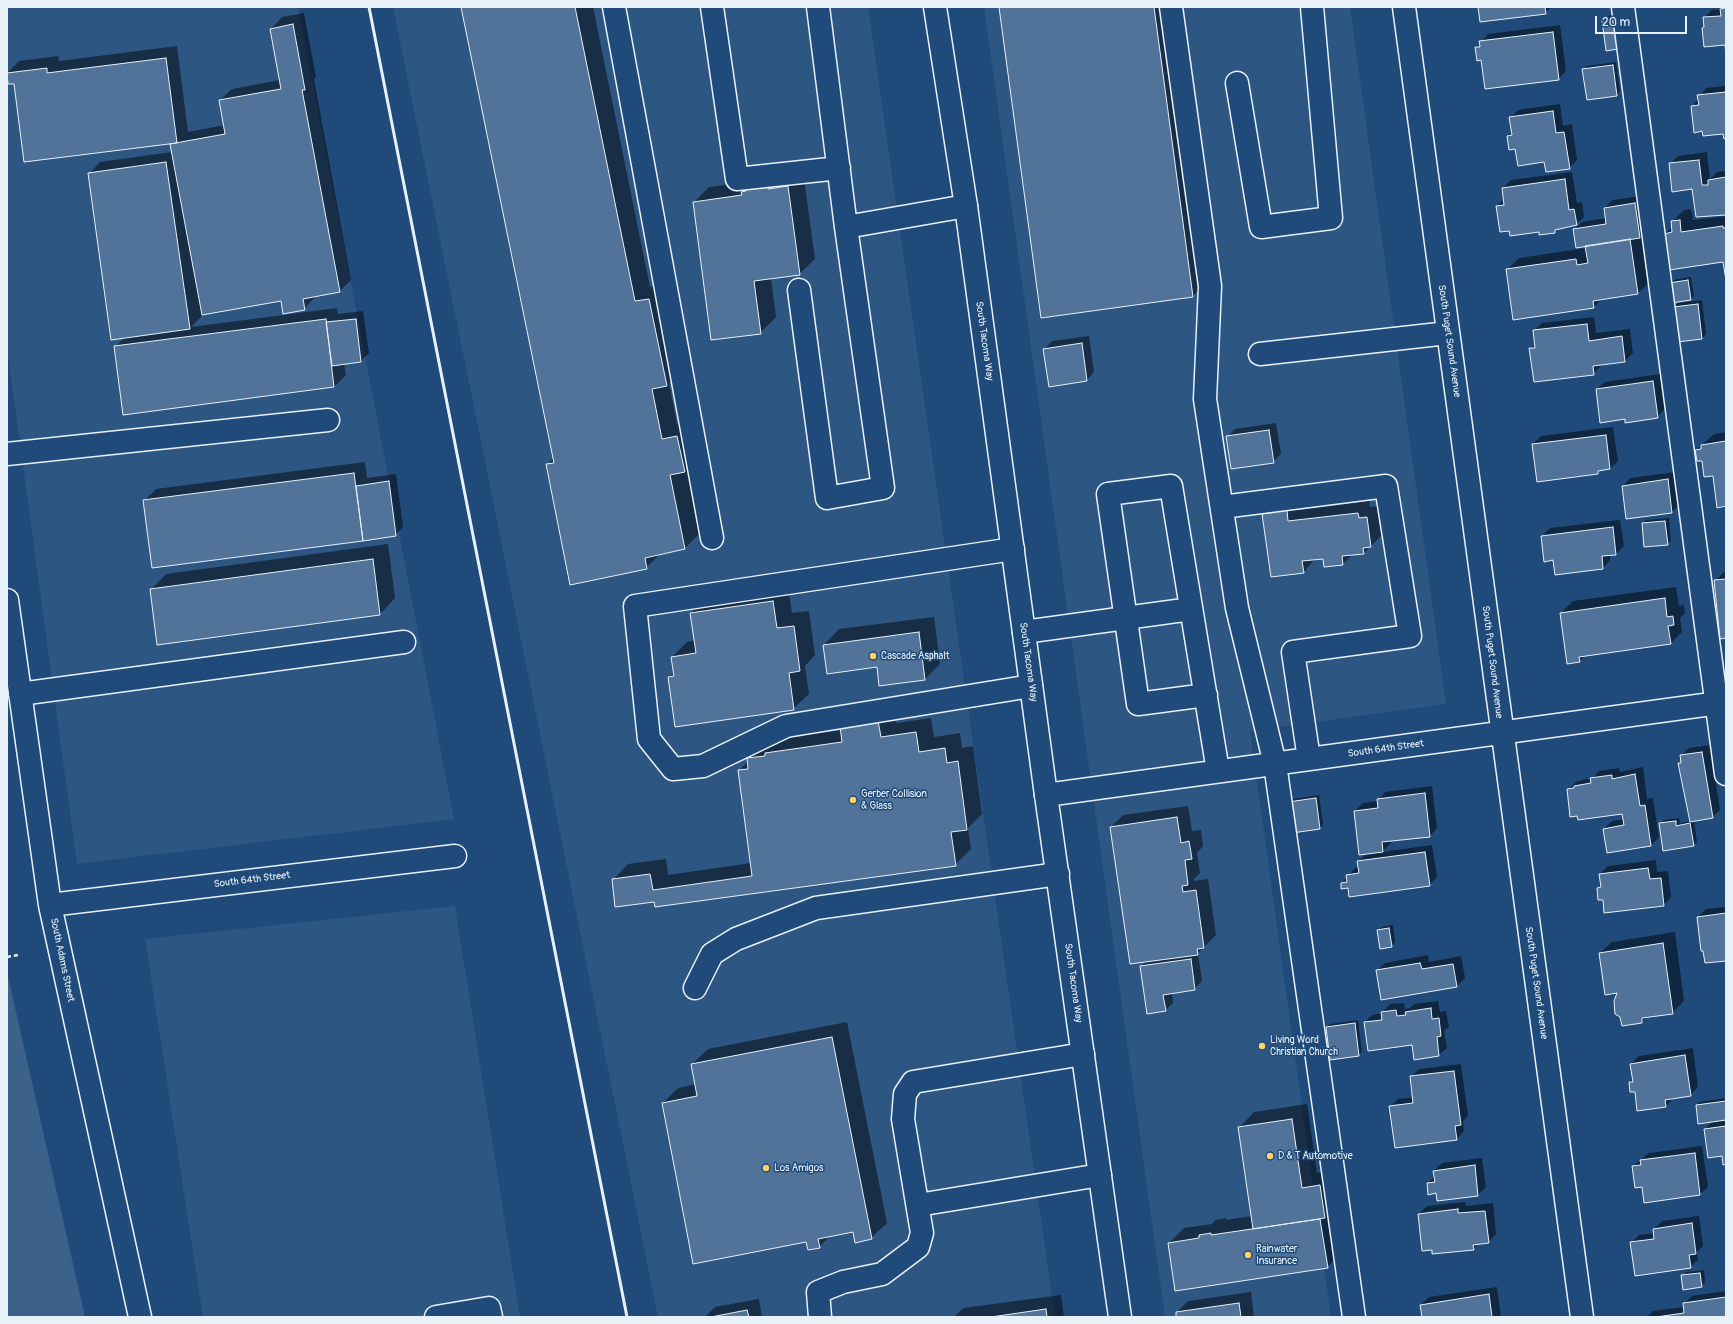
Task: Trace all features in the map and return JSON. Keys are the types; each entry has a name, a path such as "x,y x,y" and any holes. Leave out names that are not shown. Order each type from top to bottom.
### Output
{"street":[{"path":"614,7 712,538"},
{"path":"712,7 737,179 839,168"},
{"path":"799,290 827,498 883,488 846,227 818,7"},
{"name":"South Tacoma Way","path":"935,7 966,206 1046,795 1120,1317"},
{"path":"1171,7 1210,286 1205,399 1237,608 1275,764 1354,1317"},
{"path":"1237,83 1261,227 1331,218 1312,7"},
{"name":"South Puget Sound Avenue","path":"1404,7 1582,1317"},
{"path":"1623,7 1721,702 1726,774"},
{"path":"846,227 966,206"},
{"path":"1260,354 1448,333"},
{"path":"7,454 328,420"},
{"path":"1206,695 1138,704 1108,494 1171,486 1206,695 1218,771"},
{"path":"1222,507 1386,486 1410,636 1293,652 1309,759"},
{"path":"1013,549 635,606 649,739 673,769 704,766 786,726 1031,686"},
{"name":"South Adams Street","path":"7,600 50,905 140,1317"},
{"path":"1024,632 1191,609"},
{"path":"20,694 404,642"},
{"name":"South 64th Street","path":"1046,795 1502,734 1721,702"},
{"name":"South 64th Street","path":"50,905 455,856"},
{"path":"695,988 712,954 736,939 816,908 1058,874"},
{"path":"820,1317 818,1292 843,1282 882,1274 918,1247 922,1232 903,1119 905,1094 913,1082 1083,1054"},
{"path":"918,1205 1100,1175"},
{"path":"436,1317 490,1308 491,1317"}],"path":[{"path":"7,957 18,954"}],"shaded area":[{"path":"7,7 298,7 454,819 77,864 7,348"},
{"path":"393,7 868,7 1055,1317 658,1317"},
{"path":"984,7 1350,7 1446,704 1250,731 1331,1317 1165,1317"},
{"path":"455,906 520,1317 203,1317 145,939"},
{"path":"7,972 85,1317 7,1317"}],"building":[{"path":"461,7 575,7 635,301 649,299 667,386 652,389 662,439 677,436 685,472 670,475 685,549 645,558 647,569 570,585 546,464 554,463"},
{"path":"999,7 1154,7 1193,297 1041,318"},
{"path":"1478,7 1545,7 1546,14 1480,22"},
{"path":"1726,8 1726,56 1725,45 1704,47 1702,28 1704,27 1703,17 1721,16 1720,9"},
{"path":"1613,18 1618,49 1606,51 1602,20"},
{"path":"293,24 305,90 302,90 340,292 303,299 305,310 283,314 281,301 202,315 170,144 225,134 219,100 281,89 270,29"},
{"path":"1553,32 1559,80 1485,89 1481,60 1477,61 1475,47 1480,47 1479,41"},
{"path":"166,58 177,143 24,162 14,84 8,84 7,73 47,68 47,73"},
{"path":"1613,65 1617,96 1587,100 1582,69"},
{"path":"1726,92 1726,138 1724,139 1723,134 1703,136 1702,131 1694,133 1691,106 1699,105 1697,95"},
{"path":"1553,111 1556,133 1564,132 1570,169 1546,172 1544,162 1518,166 1515,149 1509,150 1507,136 1512,135 1509,117"},
{"path":"1699,160 1702,185 1708,185 1708,180 1726,177 1726,215 1696,217 1692,189 1672,192 1669,163"},
{"path":"166,162 190,329 111,340 88,173"},
{"path":"1565,179 1569,210 1574,209 1577,225 1555,230 1555,233 1539,235 1539,232 1510,236 1509,231 1500,232 1496,206 1504,205 1502,188"},
{"path":"768,184 768,189 788,186 800,275 754,281 761,334 711,340 693,202 742,195 741,192 746,191 746,187"},
{"path":"1635,203 1640,238 1576,248 1573,229 1606,224 1604,208"},
{"path":"1680,220 1681,232 1723,226 1723,228 1726,228 1726,280 1723,262 1669,270 1664,234 1672,232 1671,221"},
{"path":"1630,239 1638,294 1593,301 1594,308 1513,320 1506,269 1576,259 1577,265 1588,263 1585,246"},
{"path":"1688,280 1691,300 1671,303 1669,283"},
{"path":"1698,304 1702,339 1677,342 1673,307"},
{"path":"326,319 334,387 123,415 114,346"},
{"path":"356,319 361,362 332,366 326,322"},
{"path":"1587,324 1589,341 1622,336 1625,362 1593,366 1594,375 1534,382 1529,348 1535,348 1533,330"},
{"path":"1082,343 1087,381 1049,387 1043,349"},
{"path":"1653,381 1658,418 1625,423 1625,419 1600,423 1596,389"},
{"path":"1269,430 1274,463 1231,469 1226,436"},
{"path":"1606,435 1610,469 1598,471 1598,474 1537,482 1532,444"},
{"path":"1726,441 1726,506 1717,508 1713,476 1704,477 1702,461 1697,461 1695,450 1701,449 1701,445"},
{"path":"354,473 363,541 152,568 143,500"},
{"path":"1668,479 1672,513 1626,519 1622,486"},
{"path":"389,481 396,536 363,541 356,486"},
{"path":"1287,510 1288,521 1358,513 1359,518 1367,517 1371,547 1363,548 1364,554 1342,556 1343,565 1324,567 1323,559 1302,561 1304,573 1271,577 1262,514"},
{"path":"1665,521 1668,545 1644,547 1642,523"},
{"path":"1613,527 1616,555 1602,556 1603,569 1555,575 1553,560 1544,562 1541,536"},
{"path":"373,559 380,615 157,645 150,589"},
{"path":"1726,579 1726,638 1720,639 1714,580"},
{"path":"1665,598 1667,617 1673,616 1674,625 1668,626 1671,644 1579,657 1580,662 1567,664 1560,613"},
{"path":"773,601 777,628 794,626 800,671 789,673 794,710 675,727 668,677 674,676 671,657 696,653 690,613"},
{"name":"Cascade Asphalt","path":"919,632 925,680 879,686 877,667 827,674 823,645"},
{"name":"Gerber Collision & Glass","path":"878,721 881,737 916,732 919,752 945,748 947,763 958,761 967,830 951,832 956,866 655,907 654,902 615,907 612,879 650,874 653,890 752,876 738,770 748,769 747,758 765,756 765,753 842,742 840,726"},
{"path":"1702,752 1713,818 1690,822 1678,763 1681,763 1680,755"},
{"path":"1635,774 1640,806 1645,805 1651,846 1607,853 1603,829 1624,825 1622,814 1578,820 1577,816 1570,817 1567,789 1574,788 1574,786 1591,783 1590,778 1612,775 1612,779"},
{"path":"1425,793 1430,837 1382,842 1383,852 1359,855 1354,811 1378,808 1377,799"},
{"path":"1316,798 1320,829 1292,833 1288,802"},
{"path":"1177,817 1181,843 1189,841 1192,859 1185,860 1188,885 1182,886 1183,892 1196,890 1204,948 1197,949 1198,955 1130,964 1110,827"},
{"path":"1676,821 1676,826 1690,823 1694,846 1663,851 1659,823"},
{"path":"1425,852 1430,886 1349,897 1348,888 1341,889 1341,883 1347,882 1346,875 1359,873 1357,861"},
{"path":"1648,868 1650,879 1661,878 1664,906 1604,913 1603,900 1598,900 1597,888 1601,887 1599,874"},
{"path":"1726,913 1726,961 1705,963 1703,951 1701,951 1697,917"},
{"path":"1389,928 1392,947 1380,949 1377,930"},
{"path":"1663,943 1673,1014 1642,1018 1642,1023 1622,1026 1620,1017 1615,1014 1614,1001 1617,993 1605,995 1599,953"},
{"path":"1191,959 1195,990 1163,995 1166,1011 1147,1014 1140,966"},
{"path":"1420,963 1422,969 1453,964 1457,987 1381,1000 1376,970"},
{"path":"1431,1008 1432,1019 1439,1018 1441,1036 1437,1037 1439,1056 1414,1060 1412,1045 1368,1051 1364,1022 1382,1020 1381,1012 1396,1010 1397,1016 1406,1015 1405,1012"},
{"path":"1355,1023 1359,1056 1330,1060 1326,1027"},
{"name":"Los Amigos","path":"832,1037 872,1239 855,1243 853,1232 818,1239 820,1248 808,1250 806,1242 693,1264 662,1103 697,1096 691,1064"},
{"path":"1685,1055 1691,1096 1665,1100 1666,1107 1637,1111 1635,1092 1630,1092 1629,1082 1633,1082 1630,1064"},
{"path":"1454,1071 1461,1125 1455,1126 1457,1140 1395,1148 1389,1106 1413,1103 1410,1076"},
{"path":"1726,1101 1726,1120 1698,1124 1696,1105"},
{"name":"D & T Automotive","path":"1292,1119 1302,1188 1320,1185 1325,1218 1253,1229 1238,1127"},
{"path":"1726,1126 1726,1164 1723,1165 1722,1156 1708,1158 1704,1129"},
{"path":"1695,1153 1700,1195 1644,1203 1642,1187 1635,1188 1632,1166 1641,1165 1640,1160"},
{"path":"1475,1165 1478,1196 1437,1201 1436,1193 1428,1195 1427,1183 1435,1182 1433,1171"},
{"path":"1458,1209 1458,1213 1485,1211 1489,1243 1473,1245 1474,1250 1432,1254 1432,1250 1422,1251 1418,1214"},
{"name":"Rainwater Insurance","path":"1320,1219 1328,1268 1175,1291 1168,1243 1199,1238 1199,1235 1211,1233 1211,1235"},
{"path":"1692,1223 1696,1254 1689,1255 1691,1268 1635,1276 1630,1242 1654,1239 1653,1229"},
{"path":"1700,1273 1702,1287 1683,1290 1681,1275"},
{"path":"1489,1294 1492,1317 1422,1317 1420,1305"},
{"path":"1726,1297 1726,1317 1656,1317 1684,1313 1683,1303"},
{"path":"1239,1303 1241,1317 1176,1317 1176,1312"},
{"path":"1046,1309 1047,1317 991,1317"},
{"path":"747,1310 749,1317 711,1317"}],"railway":[{"path":"369,7 627,1317"}],"place":[{"name":"Cascade Asphalt","path":"873,656"},
{"name":"Gerber Collision & Glass","path":"853,800"},
{"name":"Living Word Christian Church","path":"1262,1046"},
{"name":"D & T Automotive","path":"1270,1156"},
{"name":"Los Amigos","path":"766,1168"},
{"name":"Rainwater Insurance","path":"1248,1255"}]}
